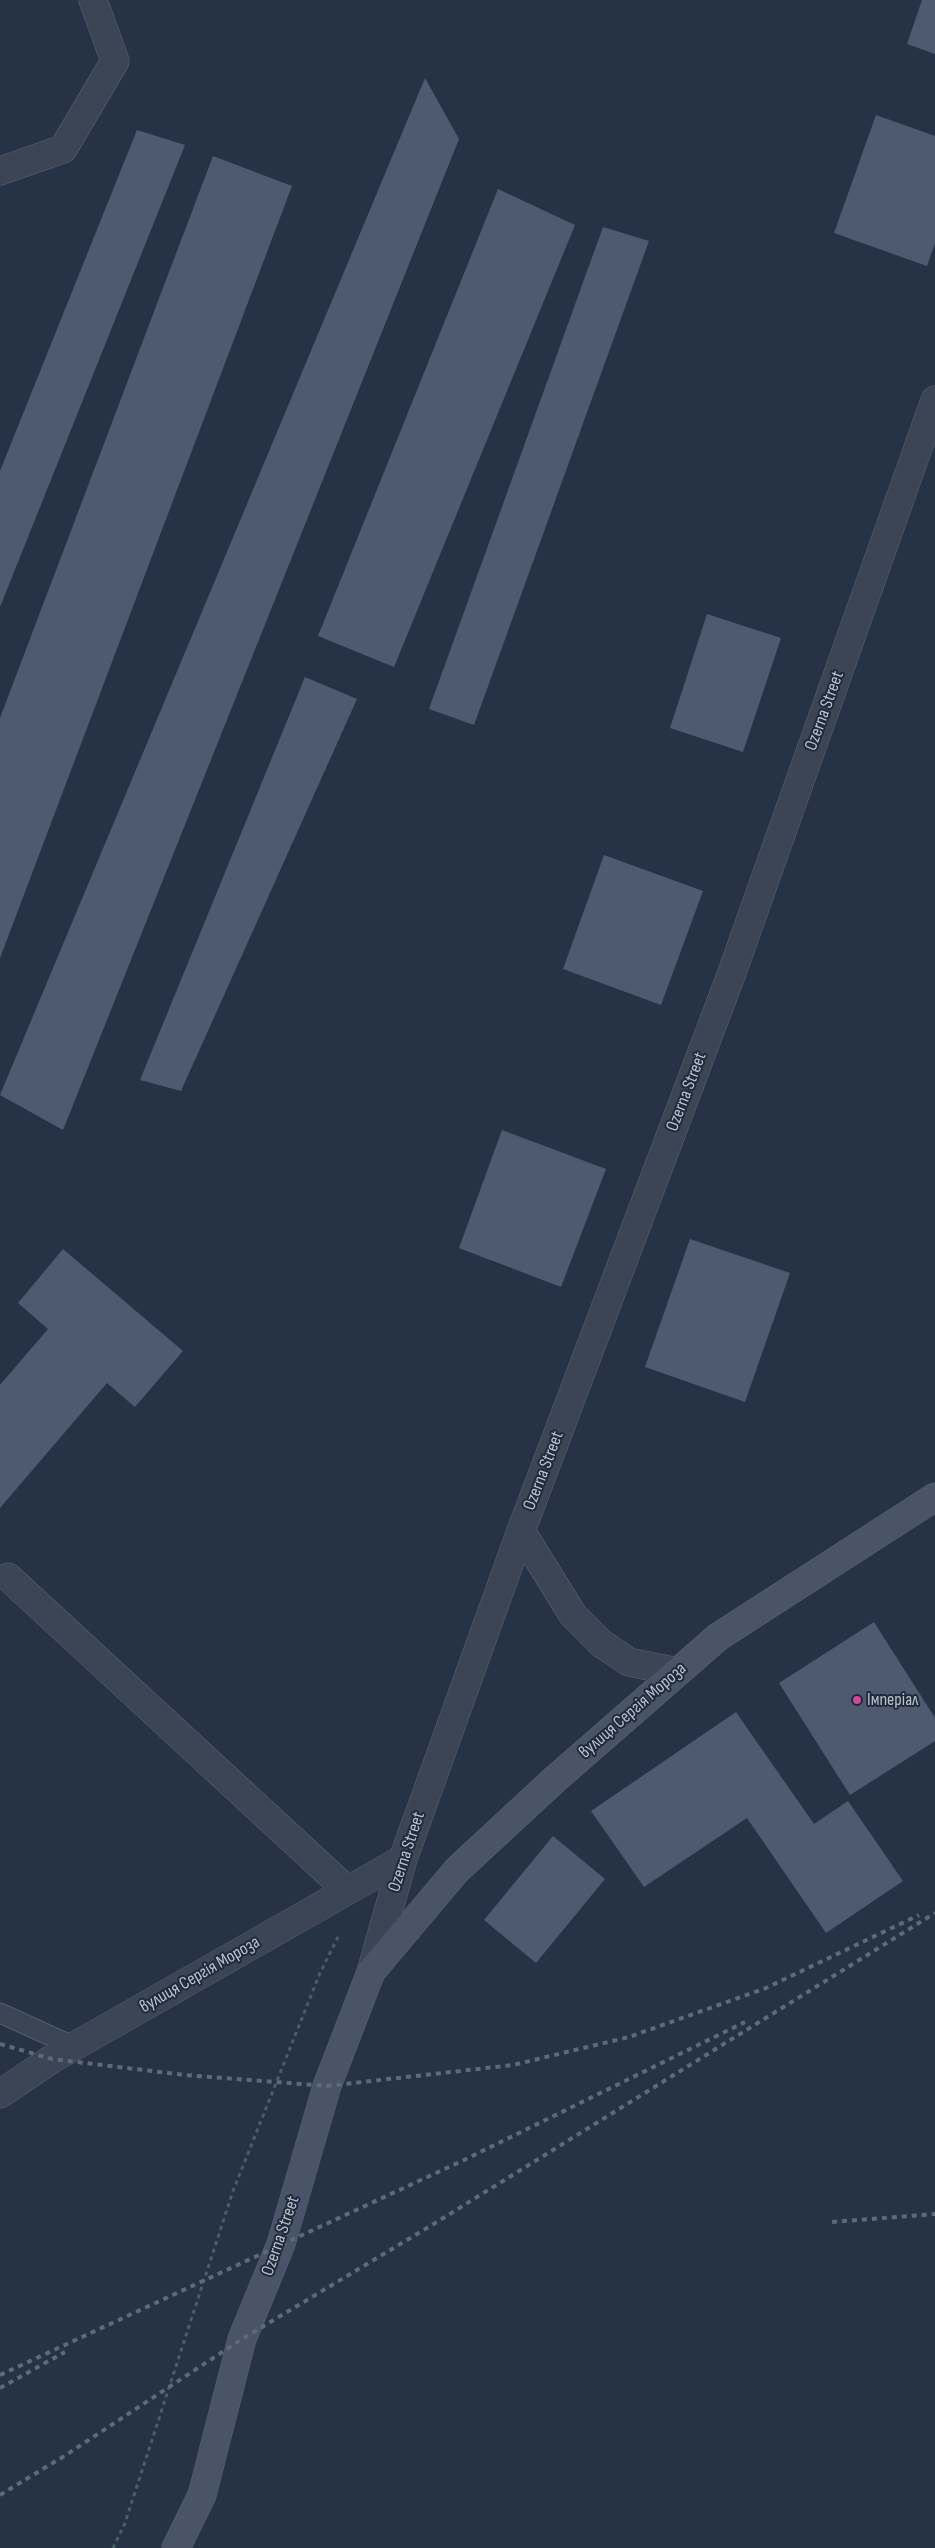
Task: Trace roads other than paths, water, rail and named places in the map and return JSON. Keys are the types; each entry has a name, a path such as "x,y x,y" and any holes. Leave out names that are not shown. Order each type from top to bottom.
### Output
{"main road":[{"name":"вулиця Сергія Мороза","path":"372,1972 457,1870 553,1780 718,1638 935,1497"},
{"name":"Ozerna Street","path":"176,2548 202,2496 242,2339 281,2244 327,2086 372,1972"}],"street":[{"path":"0,171 63,149 115,61 93,0"},
{"name":"Ozerna Street","path":"372,1972 403,1859 521,1531 730,978 935,400"},
{"path":"521,1531 573,1615 601,1643 629,1662 678,1672"},
{"path":"8,1577 348,1890"},
{"name":"вулиця Сергія Мороза","path":"0,2094 52,2058 75,2047 403,1859"}],"lane":[{"path":"0,2013 75,2047"}],"railway":[{"path":"0,2495 66,2455 242,2339 432,2225 935,1913"},
{"path":"0,2044 52,2059 185,2075 327,2086 513,2065 629,2037 766,1988 919,1915"},
{"path":"0,2375 462,2161 745,2022"},
{"path":"832,2222 935,2214"},
{"path":"0,2388 65,2352"}],"place":[{"name":"Імперіал","path":"857,1700"}]}
